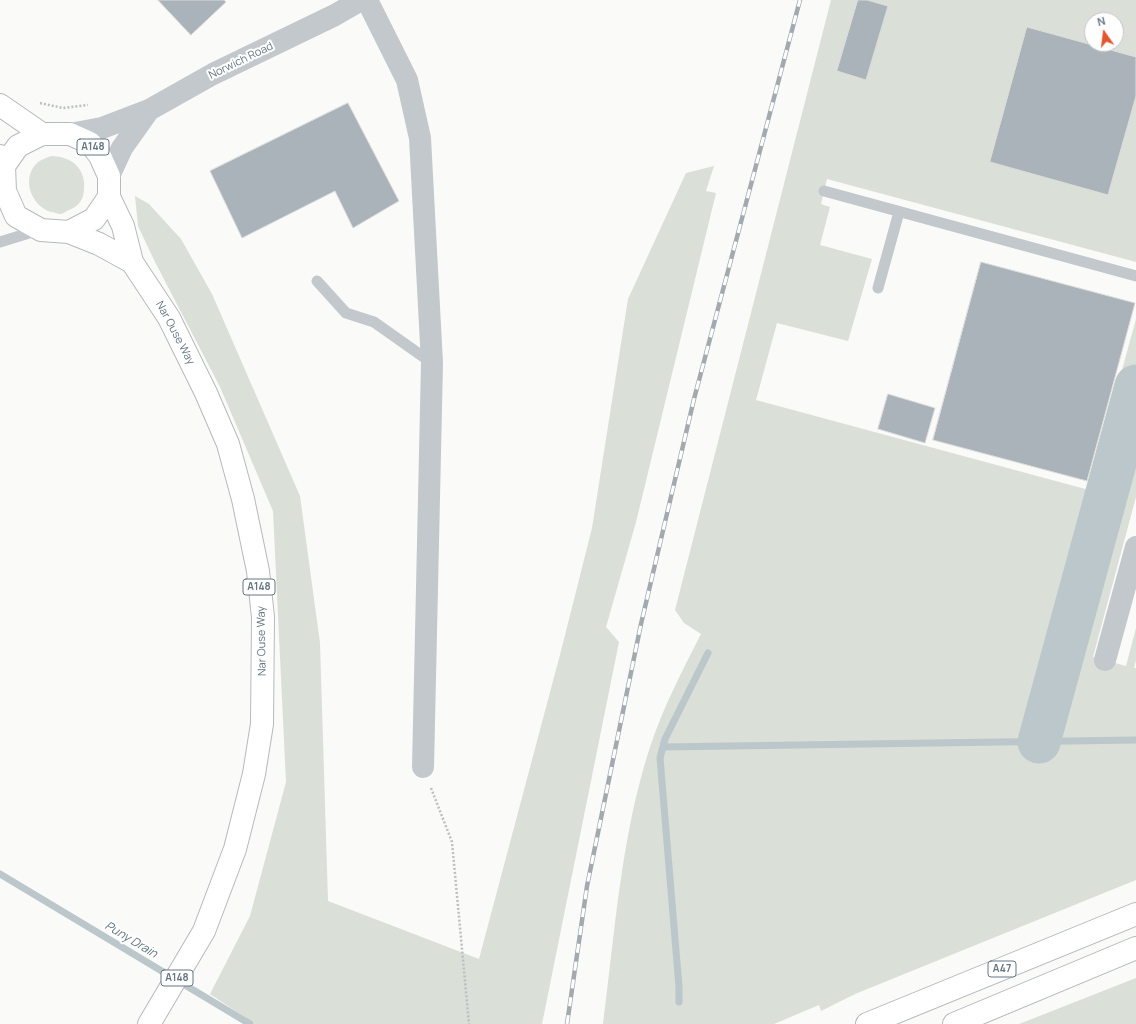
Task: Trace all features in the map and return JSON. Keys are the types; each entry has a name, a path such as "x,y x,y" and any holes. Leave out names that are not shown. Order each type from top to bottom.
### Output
{"main road":[{"path":"0,105 42,134"},
{"name":"Nar Ouse Way","path":"132,262 99,244 69,232 41,230 16,216 2,197 2,161 18,146 42,134 70,134 90,143 100,156 123,226 132,262 169,318 206,392 228,444 243,499 256,564 263,617 262,724 254,774 235,849 204,931 149,1024"},
{"path":"69,232 94,219 109,186"},
{"name":"A47","path":"867,1024 1136,914"},
{"path":"954,1024 1136,948"}],"street":[{"name":"Norwich Road","path":"70,134 102,128 149,110 213,74 335,15 361,0"},
{"path":"367,0 407,80 420,138 432,363 422,767"},
{"name":"Norwich Road","path":"109,186 122,148 149,110"},
{"path":"1105,660 1136,547"}],"lane":[{"path":"824,191 1136,276"},
{"path":"878,288 899,212"},
{"path":"0,242 41,230"},
{"path":"317,281 346,313 374,322 432,363"}],"path":[{"path":"34,101 63,108 93,104"},
{"path":"422,767 452,842 469,1024"}],"shaded area":[{"path":"831,0 1136,0 1136,262 827,179 821,204 830,207 820,245 872,259 848,341 777,323 756,400 1089,490 1136,319 1136,497 1093,657 1126,666 1136,628 1136,660 1134,668 1136,668 1136,880 855,994 821,1011 819,1005 774,1024 603,1024 620,884 632,815 640,781 650,747 661,718 701,634 684,623 675,610"},
{"path":"51,156 67,159 73,162 82,173 84,180 83,196 81,201 78,205 61,214 44,209 38,204 30,191 29,184 32,169 41,160"},
{"path":"714,166 706,191 716,193 636,522 606,627 619,642 542,1024 255,1024 210,994 250,916 286,782 273,511 220,387 138,226 135,196 149,204 181,239 212,294 300,496 320,643 328,901 479,959 561,651 592,528 628,299 686,173"},
{"path":"1136,978 1136,1024 1019,1024"}],"building":[{"path":"158,0 224,0 226,2 191,35"},
{"path":"858,0 867,0 888,6 866,80 837,71"},
{"path":"1027,27 1084,43 1084,52 1118,52 1136,57 1136,96 1108,195 990,162"},
{"path":"348,103 399,201 353,228 335,191 242,238 210,171"},
{"path":"981,262 1135,303 1087,481 933,440"},
{"path":"888,394 935,408 925,443 878,429"}],"waterway":[{"path":"1039,742 1136,386"},
{"path":"679,1002 660,758 665,739 708,653"},
{"path":"663,747 1136,740"},
{"name":"Puny Drain","path":"0,874 250,1024"}],"railway":[{"path":"567,1024 587,886 641,624 694,399 800,0"}]}
